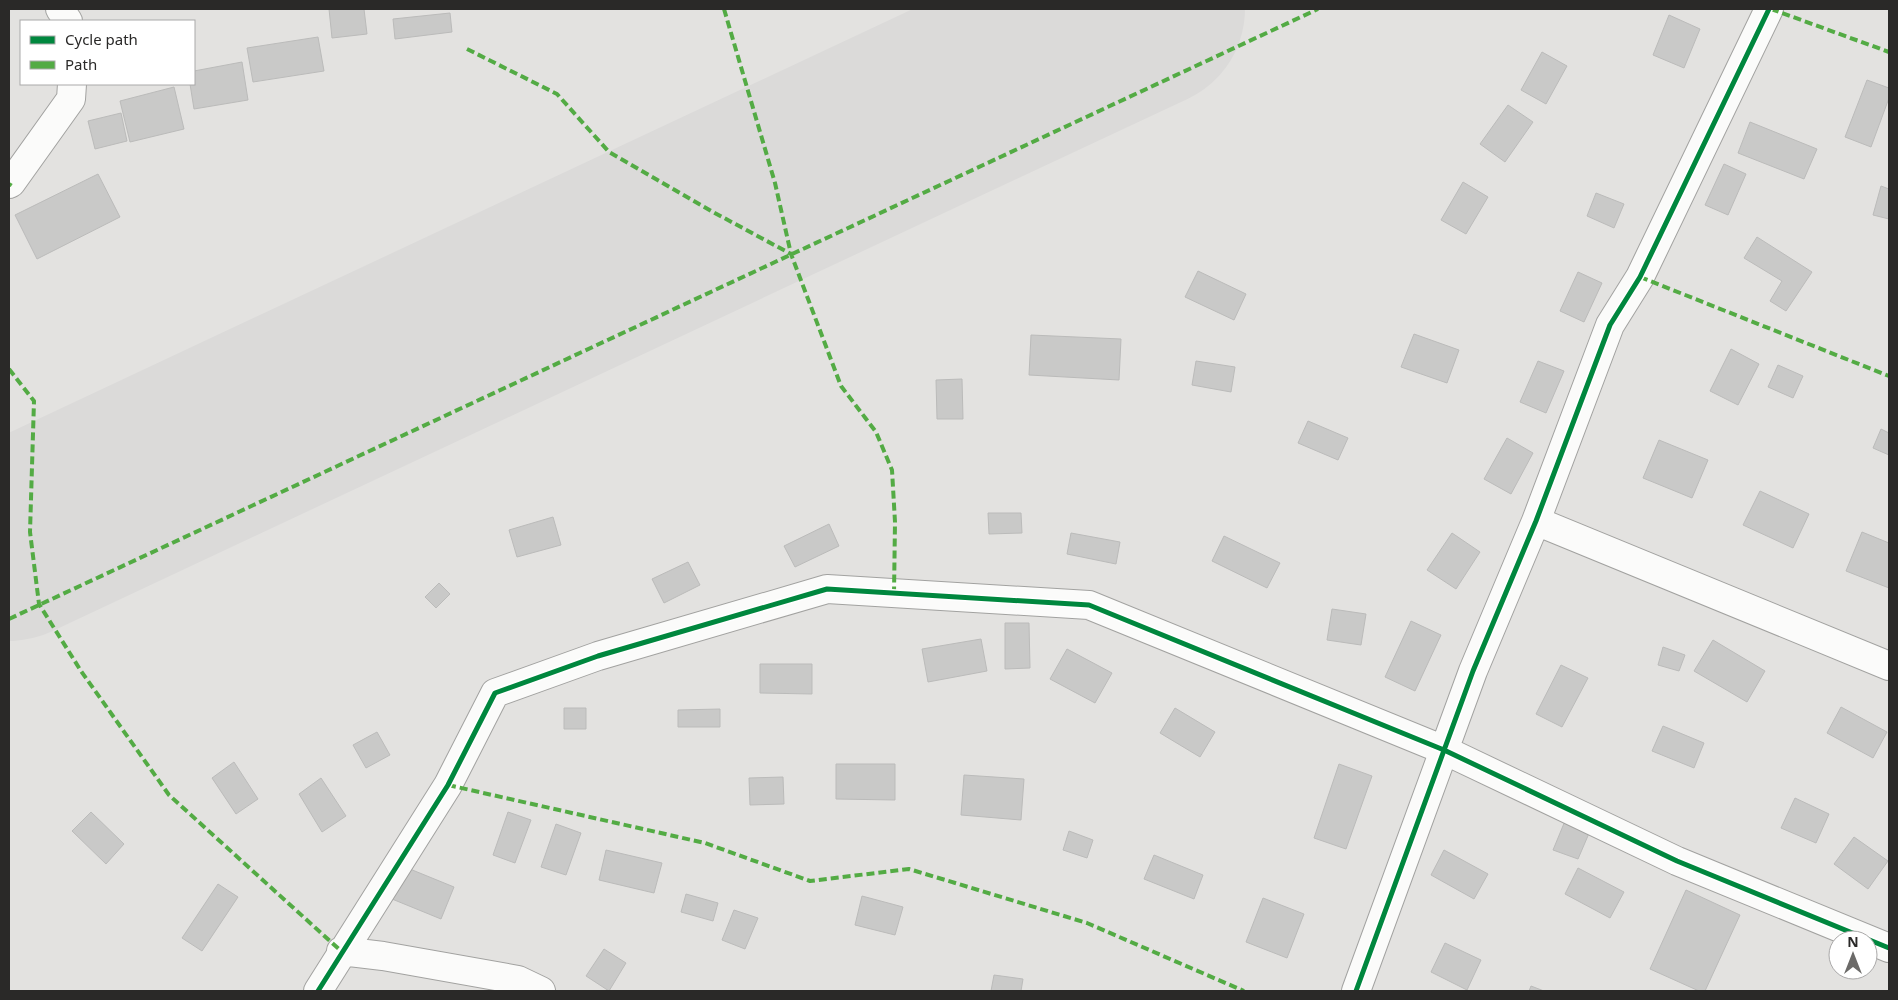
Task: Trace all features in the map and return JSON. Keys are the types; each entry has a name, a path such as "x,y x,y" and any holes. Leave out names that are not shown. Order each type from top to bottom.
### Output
{"street":[{"path":"60,9 67,20"},
{"path":"1356,991 1473,670 1536,521 1610,325 1640,277 1769,9"},
{"path":"9,184 71,99 72,85"},
{"path":"1536,521 1889,666"},
{"path":"318,991 341,951 448,785 495,693 598,656 827,589 1089,605 1444,750 1677,861 1889,948"},
{"path":"341,951 383,956 518,980 542,991"}],"building":[{"path":"329,9 364,9 367,34 332,38"},
{"path":"450,13 452,32 395,39 393,19"},
{"path":"1669,15 1700,29 1684,68 1653,55"},
{"path":"318,37 324,71 253,82 247,48"},
{"path":"1542,52 1567,66 1546,104 1521,90"},
{"path":"242,62 248,100 194,109 190,85 195,85 195,71"},
{"path":"1867,80 1889,88 1889,98 1871,147 1845,137"},
{"path":"174,87 184,129 130,142 120,101"},
{"path":"1508,105 1533,122 1505,162 1480,144"},
{"path":"121,113 127,141 95,149 88,121"},
{"path":"1750,122 1817,149 1804,179 1738,153"},
{"path":"1724,164 1746,174 1728,215 1705,205"},
{"path":"98,174 120,217 37,259 15,215"},
{"path":"1463,182 1488,197 1466,234 1441,220"},
{"path":"1881,186 1889,189 1889,219 1873,215"},
{"path":"1596,193 1624,204 1614,228 1587,216"},
{"path":"1757,237 1812,272 1786,311 1770,301 1782,281 1744,258"},
{"path":"1198,271 1246,294 1234,320 1185,297"},
{"path":"1578,272 1602,283 1584,322 1560,311"},
{"path":"1414,334 1459,350 1447,383 1401,367"},
{"path":"1031,335 1121,339 1119,380 1029,375"},
{"path":"1731,349 1759,364 1738,405 1710,391"},
{"path":"1196,361 1235,367 1231,392 1192,385"},
{"path":"1538,361 1564,371 1546,413 1520,402"},
{"path":"1778,365 1803,376 1793,398 1768,387"},
{"path":"962,379 963,419 937,419 936,380"},
{"path":"1308,421 1348,438 1338,460 1298,443"},
{"path":"1881,429 1889,433 1889,455 1873,448"},
{"path":"1507,438 1533,453 1511,494 1484,479"},
{"path":"1659,440 1708,460 1692,498 1643,478"},
{"path":"1760,491 1809,514 1793,548 1743,525"},
{"path":"988,513 1021,513 1022,533 989,534"},
{"path":"553,517 561,545 517,557 509,530"},
{"path":"829,524 839,546 795,567 784,546"},
{"path":"1862,532 1889,543 1889,588 1846,571"},
{"path":"1071,533 1120,542 1116,564 1067,554"},
{"path":"1452,533 1480,552 1456,589 1427,570"},
{"path":"1224,536 1280,563 1267,588 1212,561"},
{"path":"688,562 700,585 664,603 652,579"},
{"path":"439,583 450,594 436,608 425,597"},
{"path":"1332,609 1366,614 1361,645 1327,640"},
{"path":"1411,621 1441,635 1415,691 1385,677"},
{"path":"1005,623 1029,623 1030,668 1005,669"},
{"path":"981,639 987,671 928,682 922,649"},
{"path":"1713,640 1765,671 1747,702 1694,671"},
{"path":"1663,647 1685,655 1679,671 1658,665"},
{"path":"1067,649 1112,673 1095,703 1050,679"},
{"path":"760,664 812,664 812,694 760,693"},
{"path":"1561,665 1588,678 1562,727 1536,714"},
{"path":"1841,707 1887,732 1873,758 1827,733"},
{"path":"564,708 586,708 586,729 564,729"},
{"path":"1175,708 1215,732 1200,757 1160,733"},
{"path":"720,709 720,727 678,727 678,710"},
{"path":"1663,726 1704,743 1694,768 1652,751"},
{"path":"377,732 390,755 366,768 353,745"},
{"path":"234,762 258,799 236,814 212,778"},
{"path":"836,764 895,764 895,800 836,799"},
{"path":"1339,764 1372,776 1346,849 1314,838"},
{"path":"964,775 1024,779 1021,820 961,815"},
{"path":"783,777 784,804 750,805 749,778"},
{"path":"321,778 346,816 322,832 299,794"},
{"path":"1795,798 1829,814 1816,843 1781,828"},
{"path":"91,812 124,844 106,864 72,831"},
{"path":"508,812 531,820 515,863 493,855"},
{"path":"1565,821 1590,831 1578,859 1553,850"},
{"path":"556,824 581,833 566,875 541,867"},
{"path":"1069,831 1093,840 1087,858 1063,850"},
{"path":"1854,837 1888,861 1868,889 1834,864"},
{"path":"606,850 662,863 654,893 599,880"},
{"path":"1444,850 1488,874 1474,899 1431,875"},
{"path":"1154,855 1203,875 1194,899 1144,879"},
{"path":"405,867 454,887 441,919 392,899"},
{"path":"1578,868 1624,892 1610,918 1565,894"},
{"path":"218,884 238,897 202,951 182,938"},
{"path":"1686,890 1740,915 1705,991 1699,991 1650,969"},
{"path":"686,894 718,903 713,921 681,912"},
{"path":"862,896 903,907 895,935 855,925"},
{"path":"1263,898 1304,914 1287,958 1246,942"},
{"path":"734,910 758,918 745,949 722,940"},
{"path":"1445,943 1481,960 1467,990 1431,972"},
{"path":"604,949 626,963 609,991 586,976"},
{"path":"994,975 1023,979 1021,991 991,991"},
{"path":"1531,986 1544,991 1529,991"}],"runway":[{"path":"9,542 1146,9"}],"marked path":[{"path":"724,9 775,183 791,254"},
{"path":"9,619 1318,9"},
{"path":"1771,9 1889,52"},
{"path":"467,49 557,94 609,152 791,254 841,386 876,432 892,470 895,522 894,594"},
{"path":"1640,277 1889,376"},
{"path":"9,369 34,401 30,532 39,604 81,671 169,795 341,951"},
{"path":"448,785 705,843 810,881 909,869 1087,923 1244,991"}],"cycle path":[{"path":"1356,991 1473,671 1536,521 1610,325 1640,277 1769,9"},
{"path":"318,991 448,785 495,693 598,656 827,589 1089,605 1444,750 1677,861 1889,948"}]}
